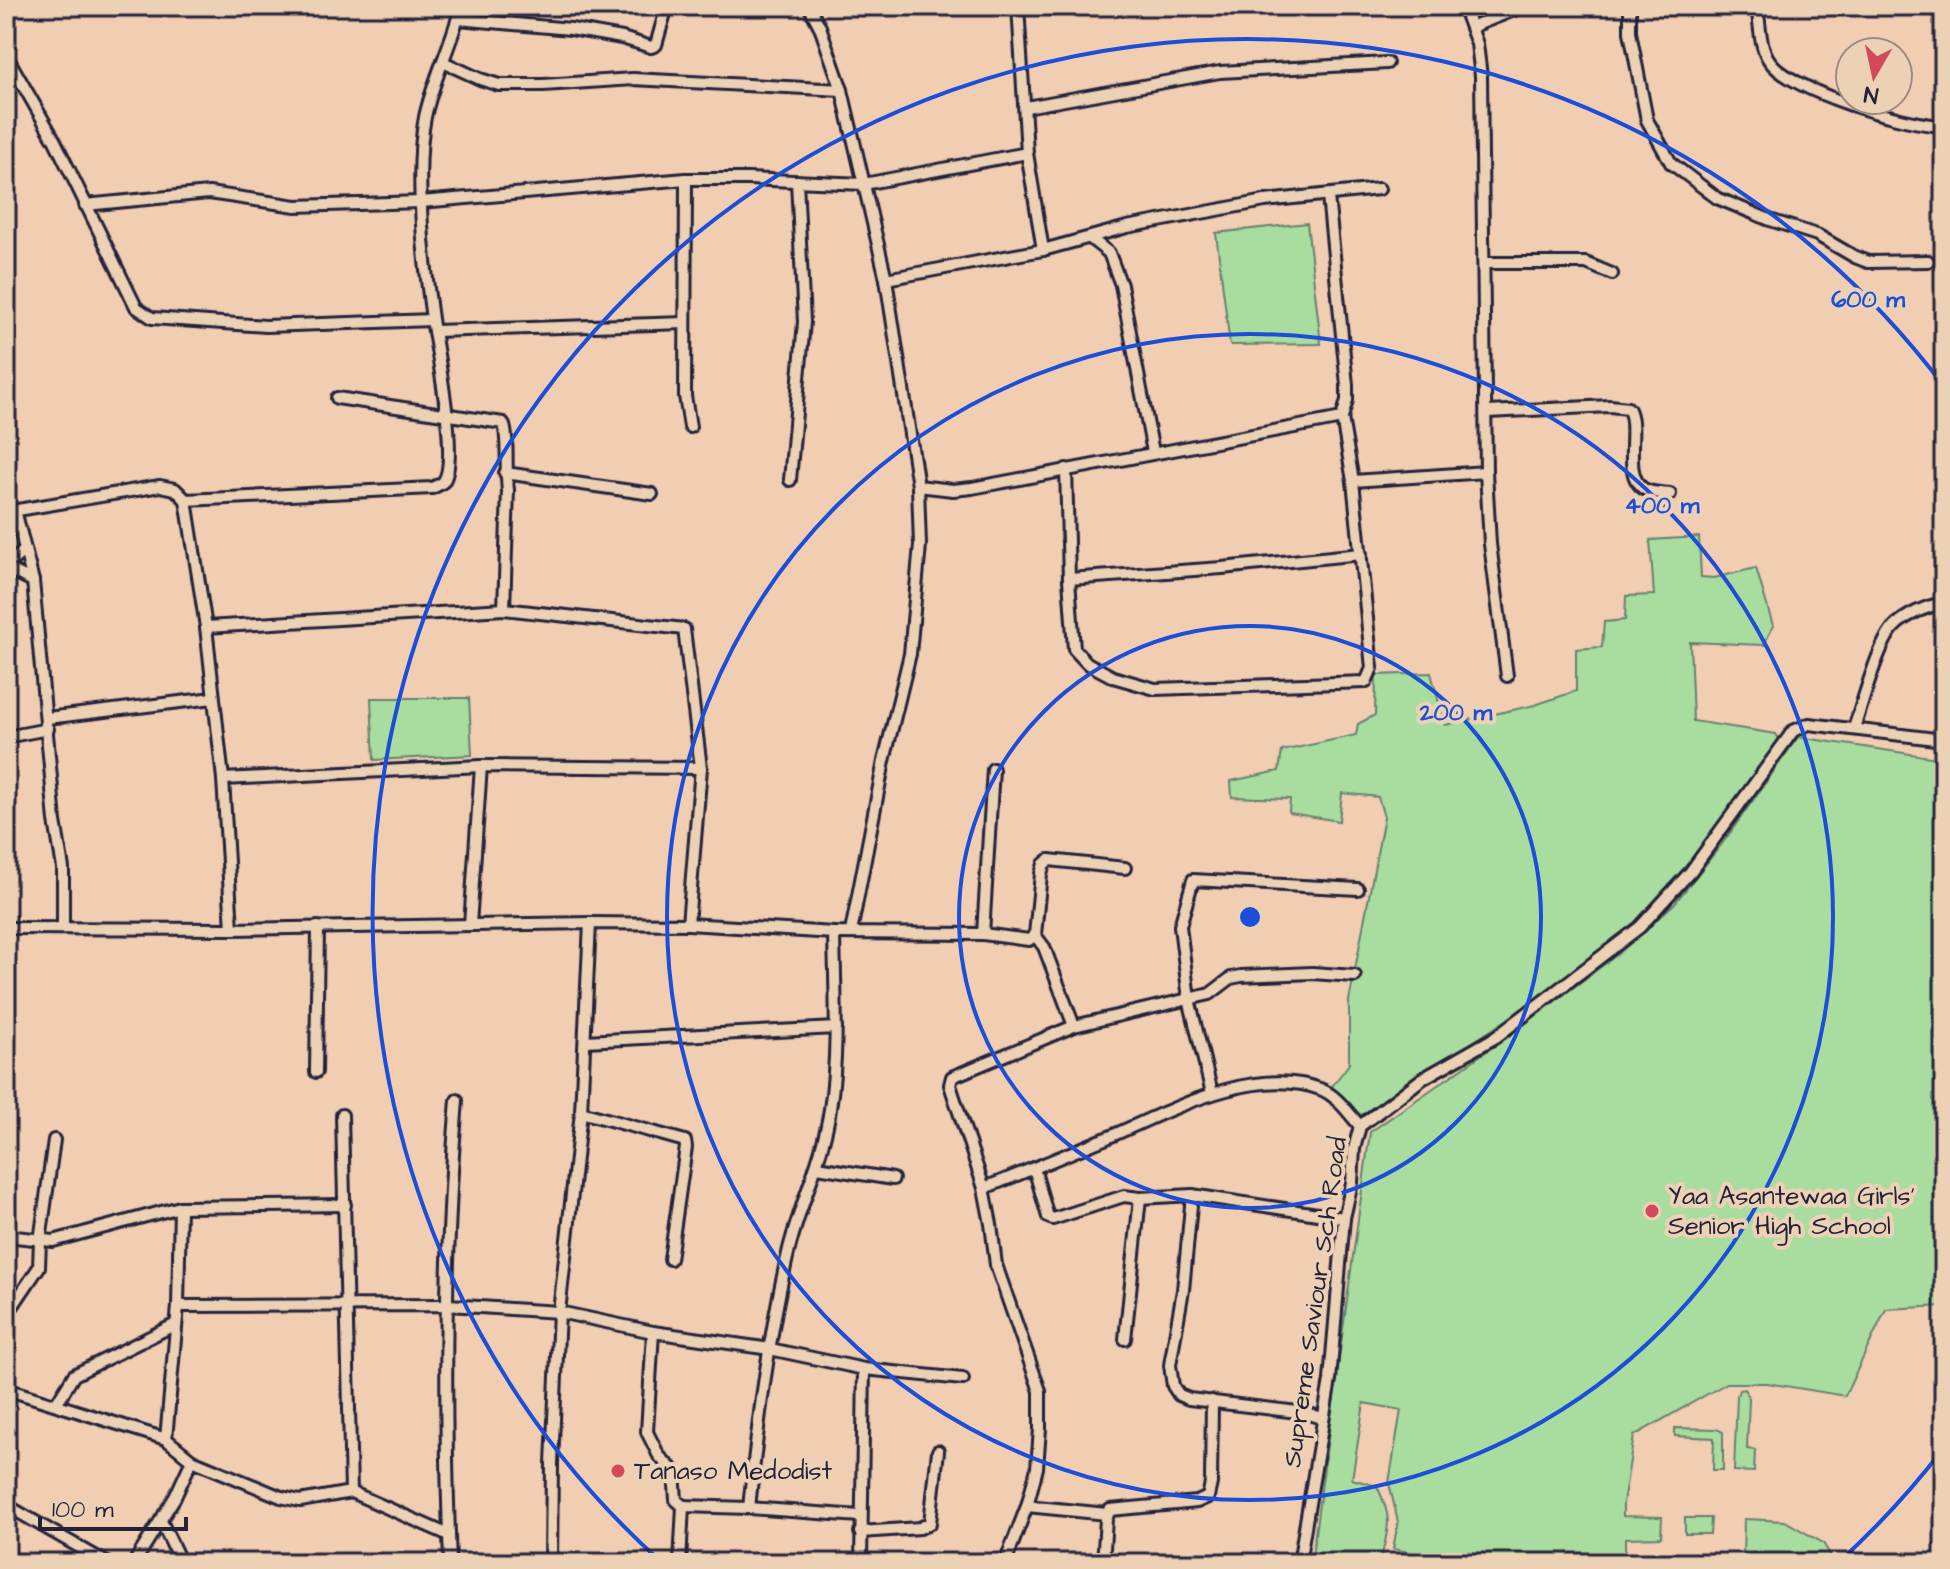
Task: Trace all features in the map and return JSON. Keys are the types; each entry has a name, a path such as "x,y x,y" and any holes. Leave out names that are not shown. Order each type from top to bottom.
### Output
{"street":[{"path":"186,500 432,488 443,482 448,468 447,414 421,202 425,118 461,6"},
{"path":"458,19 571,29 622,38 651,47 659,40 667,6"},
{"path":"809,6 820,27 842,90 886,279 918,486 920,545 910,654 884,761 851,932"},
{"path":"1018,6 1027,153 1043,250"},
{"path":"1463,6 1477,44 1481,76 1486,472 1490,544 1507,676"},
{"path":"1471,27 1524,6"},
{"path":"1630,6 1630,32 1647,120 1671,163 1717,198 1817,235 1868,262 1928,261"},
{"path":"1757,6 1764,52 1784,74 1846,104 1924,126 1944,126"},
{"path":"6,55 55,141 136,307 152,318 266,326 685,323"},
{"path":"443,62 499,85 633,79 842,90"},
{"path":"1026,107 1220,72 1387,63"},
{"path":"85,205 209,193 296,206 421,202 686,179 864,184 1027,153"},
{"path":"686,179 685,396 690,427"},
{"path":"790,480 804,322 797,181"},
{"path":"886,279 1043,250 1127,227 1265,201 1379,189"},
{"path":"1066,469 1074,649 1087,663 1113,677 1155,689 1355,685 1366,682 1372,668 1353,481 1342,418 1347,385 1328,196"},
{"path":"1090,238 1109,253 1121,285 1153,452"},
{"path":"1485,263 1586,263 1612,274"},
{"path":"337,398 503,423 508,490 504,609"},
{"path":"1487,412 1610,406 1628,408 1632,421 1632,460 1638,483 1643,489 1670,494"},
{"path":"918,486 962,489 1342,418"},
{"path":"1353,481 1486,472"},
{"path":"505,473 652,494"},
{"path":"63,928 63,868 55,821 33,581 10,511 160,486 175,489 186,500 206,627 223,779 232,929"},
{"path":"25,550 6,567 33,581"},
{"path":"1069,579 1361,554"},
{"path":"1854,728 1884,642 1893,628 1913,614 1944,603"},
{"path":"206,627 504,609 684,629 701,768 688,924"},
{"path":"6,737 48,724 213,698"},
{"name":"Supreme Saviour Sch Road","path":"1299,1563 1330,1380 1344,1218 1360,1126 1422,1079 1496,1037 1640,927 1691,871 1793,731 1809,724 1944,740"},
{"path":"223,779 481,766 701,768"},
{"path":"470,925 481,766"},
{"path":"983,934 993,769"},
{"path":"1074,1026 1039,940 1044,864 1049,860 1125,868"},
{"path":"1212,1093 1189,999 1180,926 1193,880 1358,889"},
{"path":"551,1563 559,1312 581,1112 590,923"},
{"path":"6,928 688,924 834,933 983,934 1039,940"},
{"path":"316,1072 318,927"},
{"path":"749,1508 757,1423 789,1247 817,1167 830,1110 836,1061 834,933"},
{"path":"1005,1563 1027,1506 1037,1468 1040,1391 996,1265 984,1188 950,1085 952,1077 1074,1026 1210,994 1231,978 1312,973 1355,976"},
{"path":"585,1041 836,1028"},
{"path":"984,1188 1212,1093 1262,1084 1285,1083 1319,1088 1331,1094 1360,1126"},
{"path":"450,1563 446,1470 448,1305 452,1154 457,1100"},
{"path":"581,1112 685,1141 670,1259"},
{"path":"342,1115 351,1492"},
{"path":"6,1316 39,1267 54,1140"},
{"path":"817,1167 893,1179"},
{"path":"1034,1168 1045,1210 1048,1217 1053,1219 1124,1196 1192,1195 1344,1218"},
{"path":"1192,1195 1183,1290 1170,1365 1173,1386 1179,1395 1322,1418"},
{"path":"1125,1339 1140,1198"},
{"path":"6,1236 53,1241 180,1207 345,1205"},
{"path":"166,1439 178,1306 180,1207"},
{"path":"178,1306 448,1305 559,1312 864,1369 963,1379"},
{"path":"56,1404 74,1375 176,1324"},
{"path":"653,1332 647,1432 659,1456 674,1471 676,1500 683,1506 860,1516"},
{"path":"861,1563 864,1369"},
{"path":"6,1389 166,1439 192,1460 281,1497 300,1501 351,1492 449,1535"},
{"path":"1027,1506 1107,1514 1115,1508 1197,1502 1208,1497 1211,1483 1212,1401"},
{"path":"860,1532 920,1528 930,1523 938,1451"},
{"path":"134,1563 161,1521 192,1460"},
{"path":"6,1505 107,1563"},
{"path":"680,1563 683,1506"},
{"path":"1103,1563 1107,1514"},
{"path":"161,1521 181,1563"}],"green space":[{"path":"1307,223 1321,344 1230,345 1216,233"},
{"path":"1699,537 1701,577 1714,578 1756,568 1773,626 1764,645 1690,642 1693,721 1776,734 1779,739 1708,842 1670,890 1638,923 1508,1019 1361,1115 1330,1089 1349,1064 1349,1001 1384,817 1378,797 1342,793 1339,821 1289,813 1290,799 1232,797 1231,781 1279,771 1282,751 1356,735 1358,724 1375,715 1376,675 1431,673 1445,725 1535,705 1576,691 1576,649 1602,647 1604,622 1625,620 1626,596 1654,595 1650,540"},
{"path":"371,698 469,698 472,755 374,760"},
{"name":"Yaa Asantewaa Girls' Senior High School","path":"1798,737 1944,759 1944,1306 1886,1309 1845,1396 1767,1383 1727,1383 1634,1436 1623,1516 1662,1517 1661,1537 1625,1538 1625,1563 1412,1563 1414,1553 1393,1549 1398,1522 1389,1483 1401,1410 1364,1403 1352,1479 1377,1486 1385,1507 1387,1531 1380,1562 1311,1563 1370,1132 1513,1033 1618,954 1674,904 1722,844"},
{"path":"1744,1389 1749,1398 1747,1449 1755,1450 1754,1472 1734,1471 1737,1396 1739,1390"},
{"path":"1675,1428 1717,1429 1723,1432 1723,1470 1713,1470 1714,1438 1675,1436"},
{"path":"1685,1518 1711,1518 1710,1534 1685,1534"},
{"path":"1744,1519 1785,1521 1823,1543 1834,1561 1743,1559"}],"place":[{"name":"Yaa Asantewaa Girls' Senior High School","path":"1652,1211"},
{"name":"Tanaso Medodist","path":"618,1471"}]}
